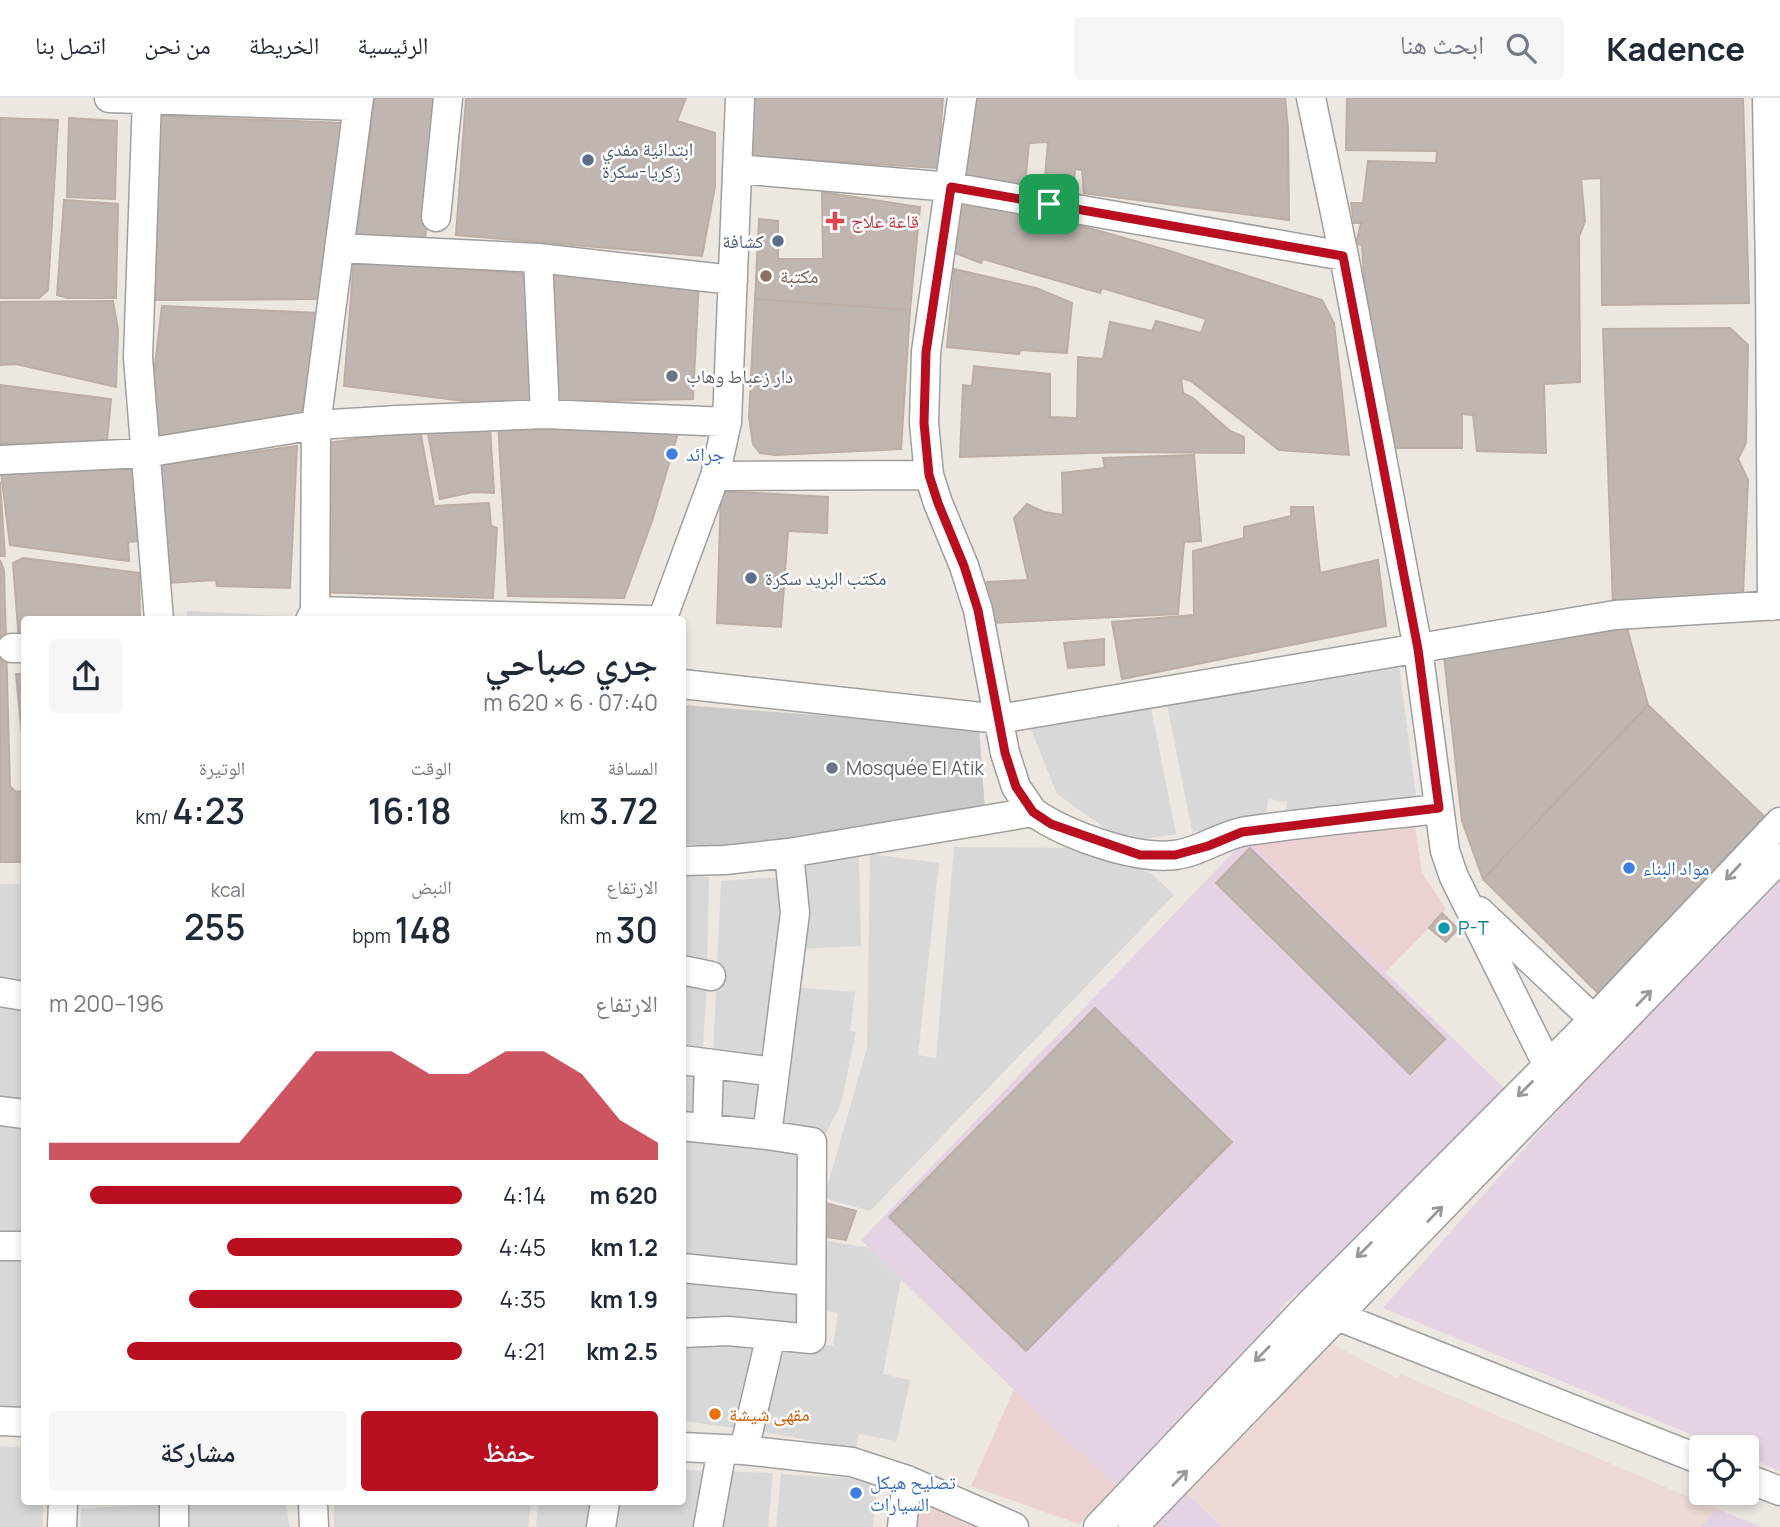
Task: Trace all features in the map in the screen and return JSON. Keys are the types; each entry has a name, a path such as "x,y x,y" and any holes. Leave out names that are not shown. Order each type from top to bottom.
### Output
{"street":[{"path":"109,98 359,102 316,425 312,615 449,616"},
{"path":"436,217 448,98"},
{"path":"663,616 715,476 727,422 740,98"},
{"path":"962,98 926,352 924,423 929,475 978,610 1005,753 1016,787 1033,812 1051,824 1140,855 1175,855 1208,846 1242,832 1439,808"},
{"path":"1311,98 1418,649 1445,850 1464,897 1555,1074"},
{"path":"686,684 999,719 1615,615 1776,605 1775,273 1767,98"},
{"path":"147,99 138,358 159,616"},
{"path":"737,169 951,187 1343,256"},
{"path":"339,248 538,258 733,280"},
{"path":"538,258 545,414"},
{"path":"0,460 145,453 316,425 545,414 727,422"},
{"path":"715,476 929,475"},
{"path":"686,861 726,860 789,853 1033,812"},
{"path":"1601,1027 1780,822"},
{"path":"767,1135 795,913 789,853"},
{"path":"1133,1527 1336,1315 1555,1074 1780,858"},
{"path":"1464,897 1601,1027"},
{"path":"686,971 711,976"},
{"path":"0,992 21,996"},
{"path":"686,1333 728,1331 811,1339 812,1142 695,1127 696,1062 774,1072"},
{"path":"1098,1527 1310,1305 1555,1074"},
{"path":"0,1111 21,1114"},
{"path":"0,1246 21,1246"},
{"path":"686,1268 811,1282"},
{"path":"1310,1305 1689,1455"},
{"path":"708,1527 771,1335"},
{"path":"0,1421 21,1422"},
{"path":"686,1447 733,1449 852,1462 907,1480 1014,1527"},
{"path":"902,1527 907,1480"},
{"path":"1759,1483 1780,1491"},
{"path":"62,1527 63,1505"},
{"path":"174,1505 174,1527"},
{"path":"313,1505 314,1527"},
{"path":"601,1527 604,1505"}],"shaded area":[{"path":"187,611 283,616 187,616"},
{"path":"1399,665 1417,803 1285,820 1287,802 1268,799 1265,822 1192,832 1167,704"},
{"name":"Mosquée El Atik","path":"686,705 979,727 985,810 742,848 686,844"},
{"path":"1151,707 1176,834 1124,842 1057,794 1030,727"},
{"path":"1414,820 1422,872 1446,910 1385,973 1254,845 1265,835"},
{"path":"1247,838 1504,1088 1303,1294 1296,1294 1281,1308 1279,1317 1116,1486 861,1240"},
{"path":"954,847 1085,848 1152,874 1174,895 870,1211 824,1198 867,1048 870,854 939,863 918,1055 936,1058"},
{"path":"859,856 861,946 796,949 798,866"},
{"path":"1780,869 1780,1471 1759,1462 1759,1435 1693,1435 1383,1308 1563,1105"},
{"path":"686,874 709,877 707,967 686,963"},
{"path":"782,877 786,942 766,1064 713,1056 721,881"},
{"path":"0,884 21,884 21,984 0,981"},
{"path":"686,981 707,986 702,1056 686,1053"},
{"path":"792,987 855,992 850,1031 856,1032 841,1104 826,1133 773,1126"},
{"path":"0,999 21,1002 21,1103 0,1100"},
{"path":"686,1065 702,1068 702,1122 686,1119"},
{"path":"713,1070 766,1077 760,1127 713,1122"},
{"path":"0,1121 21,1124 21,1239 0,1239"},
{"path":"686,1135 803,1150 804,1266 686,1256"},
{"path":"821,1240 870,1248 901,1279 883,1374 910,1380 897,1441 859,1434 856,1449 753,1430 776,1339 833,1346 838,1313 815,1309"},
{"path":"0,1252 21,1252 21,1407 0,1407"},
{"path":"686,1278 805,1293 805,1334 686,1321"},
{"path":"762,1338 743,1429 686,1421 686,1339"},
{"path":"1332,1344 1397,1378 1400,1374 1689,1497 1689,1505 1708,1505 1717,1509 1700,1527 1222,1527 1187,1493"},
{"path":"1014,1390 1116,1486 1079,1524 971,1486"},
{"path":"0,1446 21,1448 21,1505 43,1505 43,1527 0,1527"},
{"path":"686,1470 709,1471 699,1527 605,1527 609,1505 686,1505"},
{"path":"725,1471 773,1473 768,1527 716,1527"},
{"path":"781,1474 878,1480 873,1527 776,1527"},
{"path":"1187,1493 1222,1527 1154,1527"},
{"path":"165,1505 165,1527 80,1527 81,1509"},
{"path":"183,1505 286,1505 290,1527 183,1527"},
{"path":"334,1505 531,1505 528,1527 334,1527"},
{"path":"538,1505 601,1505 597,1527 536,1527"},
{"path":"930,1505 986,1527 917,1527 919,1513"},
{"path":"1717,1509 1761,1527 1700,1527"}],"building":[{"path":"375,98 438,98 424,252 355,244"},
{"name":"ابتدائية مفدي زكريا-سكرة","path":"466,98 686,98 677,121 715,133 715,187 702,256 456,235"},
{"path":"750,98 943,98 938,168 745,156"},
{"path":"974,98 1285,98 1289,220 1084,193 1082,170 1075,169 1073,192 1044,188 1048,142 1029,143 1025,185 965,175"},
{"path":"1347,98 1743,98 1749,303 1602,305 1601,178 1581,179 1585,221 1579,237 1580,382 1544,384 1546,453 1477,451 1473,415 1462,414 1462,448 1390,448 1367,326 1362,245 1356,244 1361,223 1354,223 1351,203 1363,203 1368,161 1436,163 1437,151 1346,150"},
{"path":"161,116 343,123 320,299 151,300"},
{"path":"0,118 58,120 48,290 39,298 0,298"},
{"path":"69,118 117,121 115,199 67,197"},
{"path":"822,192 920,207 910,310 755,299 759,219 778,221 778,259 823,259"},
{"path":"64,200 118,204 116,298 68,298 57,295"},
{"path":"955,200 1089,228 1322,300 1334,323 1349,455 1279,450 1191,381 1181,378 1183,393 1193,398 1230,431 1244,437 1244,453 1123,452 960,457 963,385 972,386 974,366 1050,374 1050,417 1077,418 1078,357 1103,359 1110,322 1152,331 1156,321 1201,333 1206,319 1102,288 1100,293 983,259 981,263 950,251"},
{"path":"354,258 534,275 533,406 473,408 464,401 344,386"},
{"path":"547,266 699,279 693,399 551,402"},
{"path":"954,269 1036,288 1072,303 1067,353 1020,350 1019,354 947,347"},
{"path":"755,299 910,310 901,449 775,455 760,453 753,444 749,417"},
{"path":"113,301 118,330 116,387 16,364 0,365 0,302"},
{"path":"162,306 319,313 300,423 159,439 153,405 153,381"},
{"path":"1730,328 1748,345 1746,443 1738,459 1748,480 1743,595 1613,605 1603,329"},
{"path":"0,385 111,399 107,441 0,444"},
{"path":"684,413 652,521 624,598 508,596 498,422"},
{"path":"490,426 494,493 473,492 440,499 427,428"},
{"path":"420,430 434,506 489,503 491,526 497,528 493,598 317,592 319,444"},
{"path":"297,446 290,588 217,586 216,580 167,583 159,465"},
{"path":"1194,455 1201,541 1184,542 1178,614 992,623 987,582 1028,580 1014,518 1027,504 1044,512 1063,515 1062,473 1105,468 1103,458"},
{"path":"136,460 139,541 128,542 129,561 10,545 0,464"},
{"path":"0,482 5,556 0,556"},
{"name":"مكتب البريد سكرة","path":"721,491 828,497 827,533 788,531 781,627 717,623"},
{"path":"1291,507 1313,507 1320,573 1378,560 1386,626 1122,679 1112,622 1194,615 1193,551 1244,538 1244,527 1291,516"},
{"path":"23,558 139,573 140,616 21,616 19,641 13,563"},
{"path":"0,560 4,570 10,786 16,792 21,791 21,862 0,862"},
{"path":"1627,628 1648,705 1483,879 1462,821 1444,656"},
{"path":"1104,639 1104,665 1068,668 1064,643"},
{"path":"16,674 21,674 21,725"},
{"path":"1648,705 1767,819 1599,994 1483,879"},
{"path":"1250,848 1445,1039 1410,1074 1216,883"},
{"name":"P-T","path":"1442,913 1458,929 1446,942 1429,928"},
{"path":"1095,1008 1232,1142 1026,1351 889,1217"},
{"path":"825,1203 856,1211 846,1240 819,1236"}],"place":[{"name":"ابتدائية مفدي زكريا-سكرة","path":"588,160"},
{"name":"قاعة علاج","path":"835,221"},
{"name":"كشافة","path":"778,241"},
{"name":"مكتبة","path":"766,276"},
{"name":"دار زعباط وهاب","path":"672,376"},
{"name":"جرائد","path":"672,454"},
{"name":"مكتب البريد سكرة","path":"751,578"},
{"name":"Mosquée El Atik","path":"832,768"},
{"name":"مواد البناء","path":"1629,868"},
{"name":"P-T","path":"1444,928"},
{"name":"مقهى شيشة","path":"715,1414"},
{"name":"تصليح هيكل السيارات","path":"856,1493"}],"route":[{"path":"951,187 1049,204 1343,256 1418,649 1439,808 1242,832 1208,846 1175,855 1140,855 1051,824 1033,812 1016,787 1005,753 978,610 929,475 924,423 926,352 951,187"}]}
